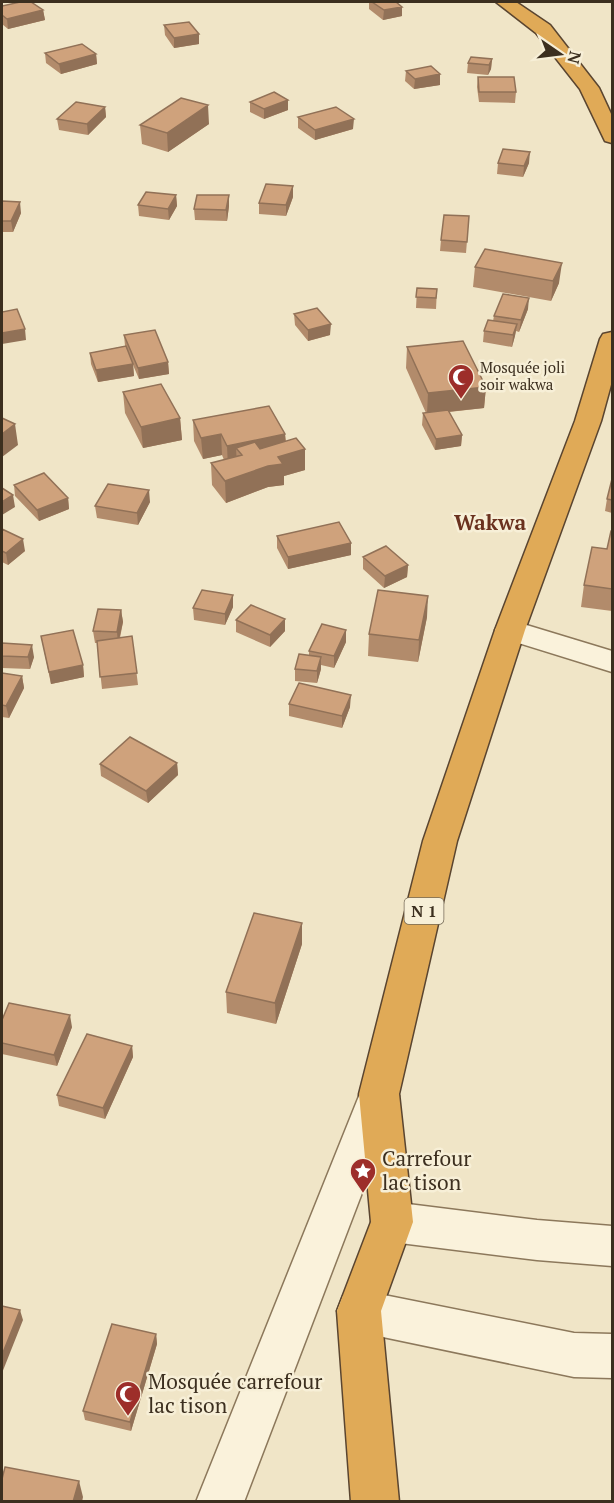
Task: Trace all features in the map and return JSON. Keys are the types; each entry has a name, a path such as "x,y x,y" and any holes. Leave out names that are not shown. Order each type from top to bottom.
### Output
{"highway":[{"path":"505,2 543,29 589,88 612,136"},
{"name":"N 1","path":"375,1502 359,1311 392,1222 379,1094 440,841 510,630 588,421 612,339"}],"street":[{"path":"510,630 612,662"},
{"path":"220,1502 379,1094"},
{"path":"392,1222 537,1240 612,1246"},
{"path":"359,1311 574,1355 612,1356"}],"building":[{"path":"31,2 43,10 7,19 2,15 2,6"},
{"path":"372,2 396,2 402,7 384,10"},
{"path":"189,22 199,34 174,38 164,25"},
{"path":"82,44 96,54 59,64 45,53"},
{"path":"471,57 492,59 489,65 468,63"},
{"path":"431,66 440,74 415,79 406,71"},
{"path":"478,77 514,77 516,92 479,92"},
{"path":"274,92 288,100 264,109 250,102"},
{"path":"181,98 208,105 167,133 140,125"},
{"path":"76,102 105,107 87,124 57,119"},
{"path":"336,107 354,119 315,130 298,117"},
{"path":"503,149 530,152 524,166 498,163"},
{"path":"266,184 293,186 286,205 259,203"},
{"path":"146,192 176,195 168,209 138,205"},
{"path":"197,195 229,195 226,210 194,209"},
{"path":"2,201 20,202 11,221 2,221"},
{"path":"444,215 469,216 467,242 441,240"},
{"path":"485,249 562,263 553,281 475,267"},
{"path":"417,288 437,289 436,298 416,297"},
{"path":"503,294 529,298 521,320 494,316"},
{"path":"317,308 331,324 308,330 294,314"},
{"path":"17,309 25,329 2,333 2,312"},
{"path":"488,320 517,324 513,335 484,331"},
{"path":"155,330 168,362 138,368 124,335"},
{"path":"463,341 486,387 428,393 407,347"},
{"path":"126,346 133,364 96,370 90,353"},
{"path":"161,384 180,418 141,427 123,392"},
{"path":"269,406 285,434 227,446 221,434 201,438 193,420"},
{"path":"448,410 462,435 436,439 423,413"},
{"path":"2,418 15,424 2,434"},
{"path":"296,438 305,449 278,457 283,464 268,466 225,481 211,463 242,455 236,448 255,442 260,449"},
{"path":"44,473 68,498 37,510 14,485"},
{"path":"612,479 612,500 607,499"},
{"path":"108,484 149,490 137,513 95,506"},
{"path":"2,488 13,495 2,502"},
{"path":"339,522 351,543 288,557 277,536"},
{"path":"2,529 23,539 6,553 2,551"},
{"path":"611,531 612,589 584,585 592,547 607,549"},
{"path":"386,546 408,565 385,576 363,557"},
{"path":"202,590 233,595 225,614 193,608"},
{"path":"378,590 428,596 419,640 369,634"},
{"path":"251,605 285,619 270,635 236,620"},
{"path":"98,609 121,610 117,632 93,631"},
{"path":"322,624 346,630 334,656 309,651"},
{"path":"73,630 83,665 49,672 41,636"},
{"path":"132,636 137,673 100,677 97,641"},
{"path":"2,643 32,645 28,657 2,656"},
{"path":"299,654 321,657 317,671 295,669"},
{"path":"2,673 22,676 6,706 2,705"},
{"path":"299,683 351,695 342,716 289,704"},
{"path":"130,737 177,763 146,791 100,764"},
{"path":"254,913 302,923 275,1003 226,992"},
{"path":"9,1003 70,1015 54,1055 2,1043 2,1020"},
{"path":"87,1034 132,1046 103,1108 57,1095"},
{"path":"2,1306 20,1310 2,1355"},
{"path":"112,1324 156,1334 130,1422 83,1411"},
{"path":"5,1467 79,1481 73,1502 2,1502 2,1479"}],"place":[{"name":"Mosquée joli soir wakwa","path":"461,400"},
{"name":"Carrefour lac tison","path":"363,1194"},
{"name":"Mosquée carrefour lac tison","path":"128,1417"}],"district":[{"name":"Wakwa","path":"490,523"}]}
